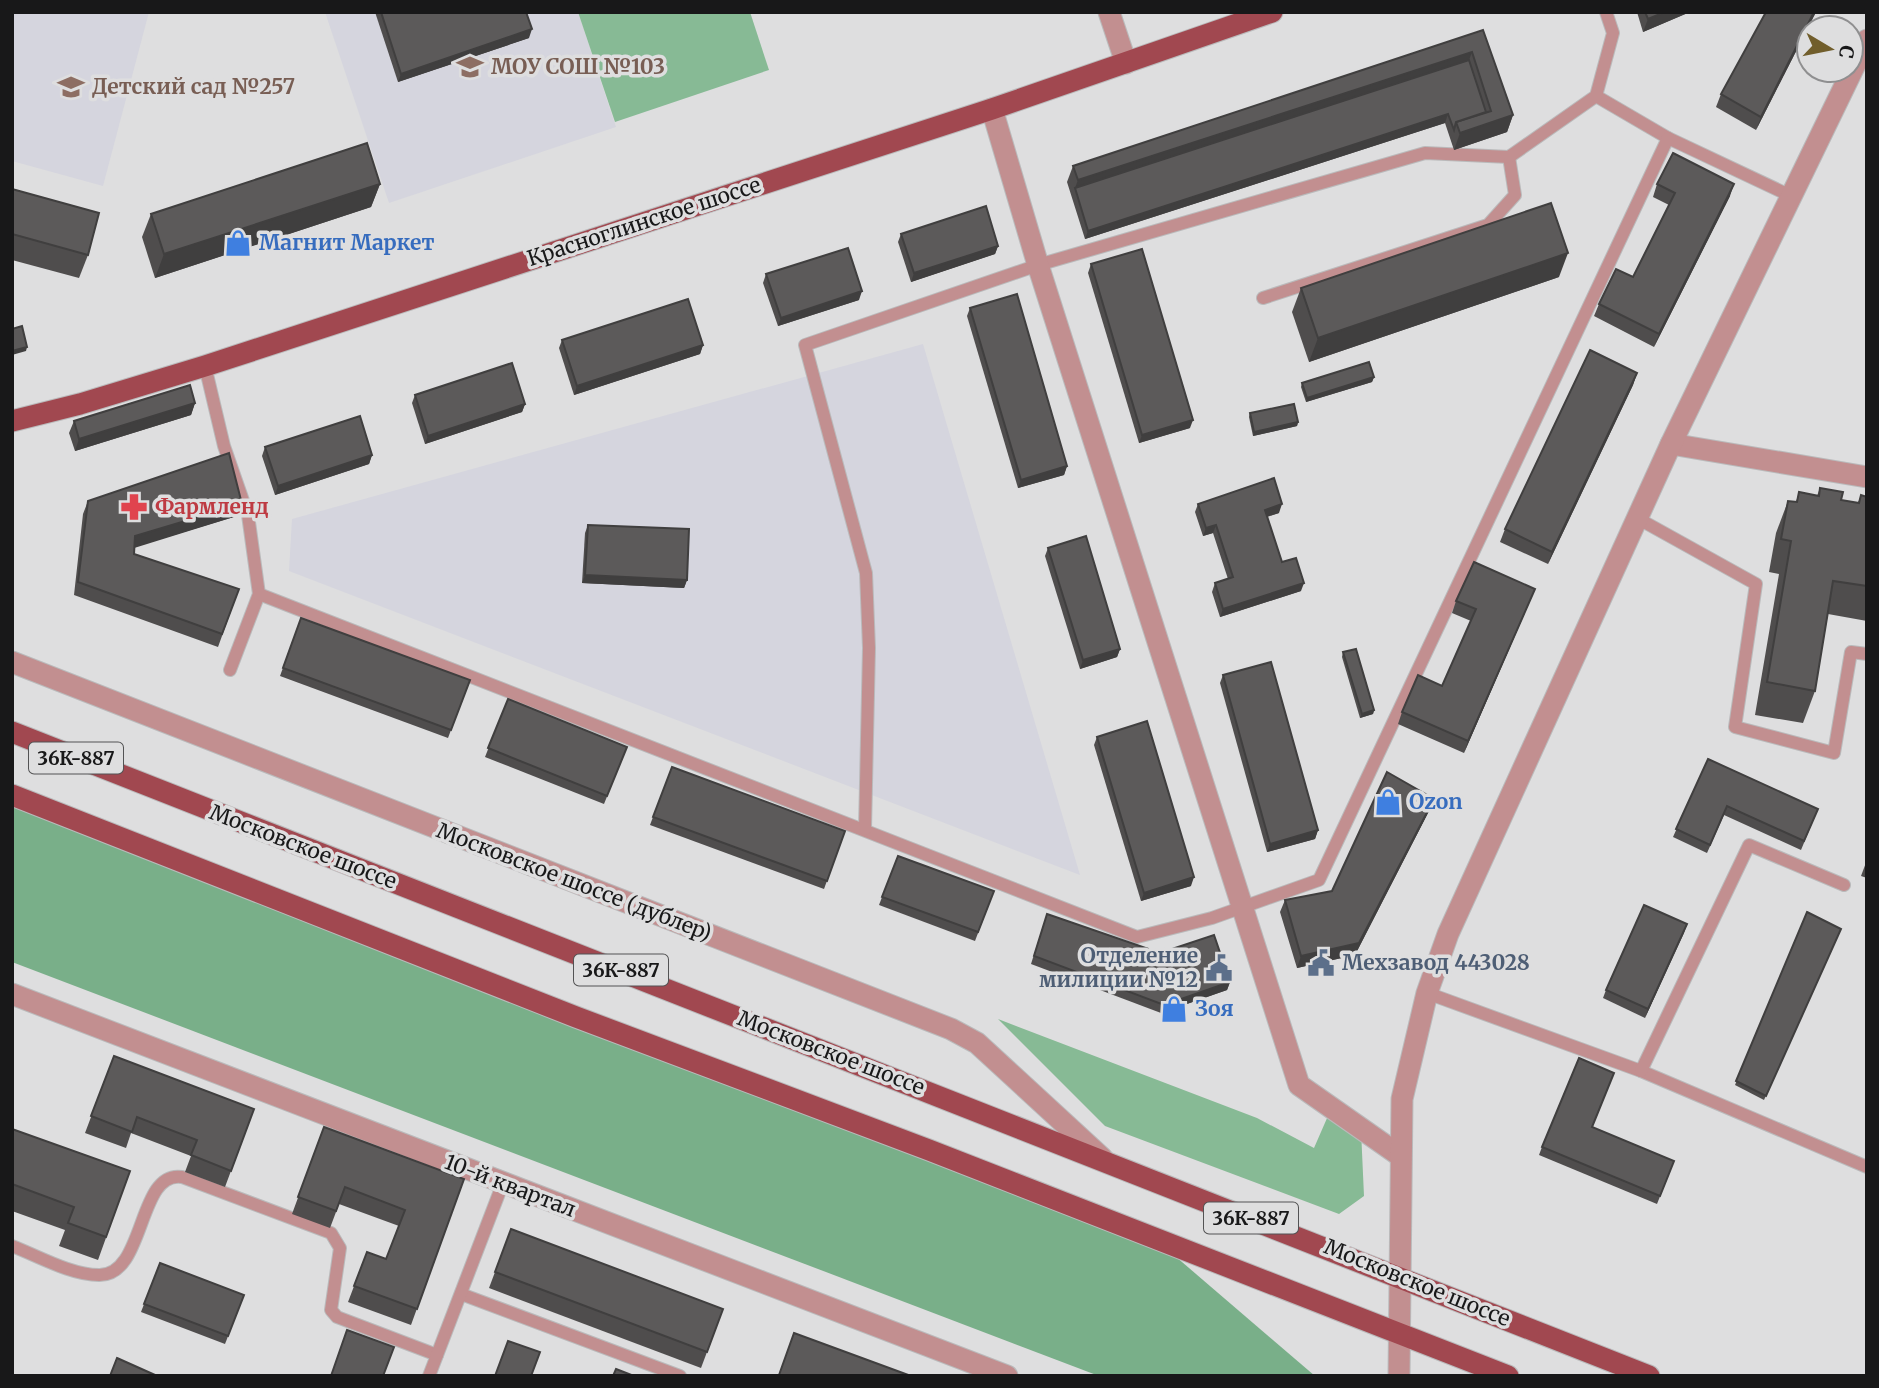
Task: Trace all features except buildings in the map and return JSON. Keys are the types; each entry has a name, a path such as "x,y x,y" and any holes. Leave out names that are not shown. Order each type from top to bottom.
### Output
{"main road":[{"name":"Красноглинское шоссе","path":"12,421 50,413 205,366 992,109 1272,12"},
{"name":"Московское шоссе","path":"12,733 1102,1158 1649,1376"},
{"name":"36К-887","path":"12,795 576,1017 929,1150 1508,1376"}],"street":[{"path":"1109,12 1126,63"},
{"path":"1399,1376 1399,1155 1402,1098 1427,993 1448,934 1671,444 1867,40"},
{"path":"992,109 1038,265 1299,1084 1399,1155"},
{"path":"1671,444 1867,477"},
{"name":"Московское шоссе (дублер)","path":"12,662 951,1029 977,1043 1102,1158"},
{"name":"10-й квартал","path":"12,994 1007,1376"}],"lane":[{"path":"865,830 869,648 866,573 805,345 1038,265 1425,153 1508,157 1596,96 1613,33 1606,12"},
{"path":"1596,96 1668,138 1791,196"},
{"path":"258,594 1137,937 1212,918 1320,880 1668,138"},
{"path":"1263,298 1488,225 1515,195 1508,157"},
{"path":"205,366 224,446 248,515 258,594 230,670"},
{"path":"1637,518 1756,584 1735,727 1834,753 1851,652 1867,654"},
{"path":"1641,1071 1749,845 1844,886"},
{"path":"1427,993 1641,1071 1867,1167"},
{"path":"12,1247 81,1272 112,1273 127,1259 152,1197 163,1181 174,1175 182,1177 331,1233 340,1248 331,1310 337,1317 437,1355"},
{"path":"429,1376 503,1183"},
{"path":"461,1294 655,1370 680,1376"}],"shaded area":[{"name":"Детский сад №257","path":"12,12 149,12 103,186 12,161"},
{"name":"МОУ СОШ №103","path":"325,12 578,12 616,127 389,203"},
{"path":"923,344 1080,875 289,571 292,519"}],"green space":[{"path":"578,12 750,12 769,70 615,122"},
{"path":"12,797 1154,1238 1315,1376 1099,1376 12,962"},
{"path":"998,1019 1257,1118 1314,1148 1331,1109 1361,1130 1364,1196 1339,1214 1105,1126"}],"place":[{"name":"МОУ СОШ №103","path":"470,67"},
{"name":"Детский сад №257","path":"71,87"},
{"name":"Магнит Маркет","path":"238,243"},
{"name":"Фармленд","path":"134,507"},
{"name":"Ozon","path":"1388,802"},
{"name":"Мехзавод 443028","path":"1321,963"},
{"name":"Отделение милиции №12","path":"1219,968"},
{"name":"Зоя","path":"1174,1009"}]}
